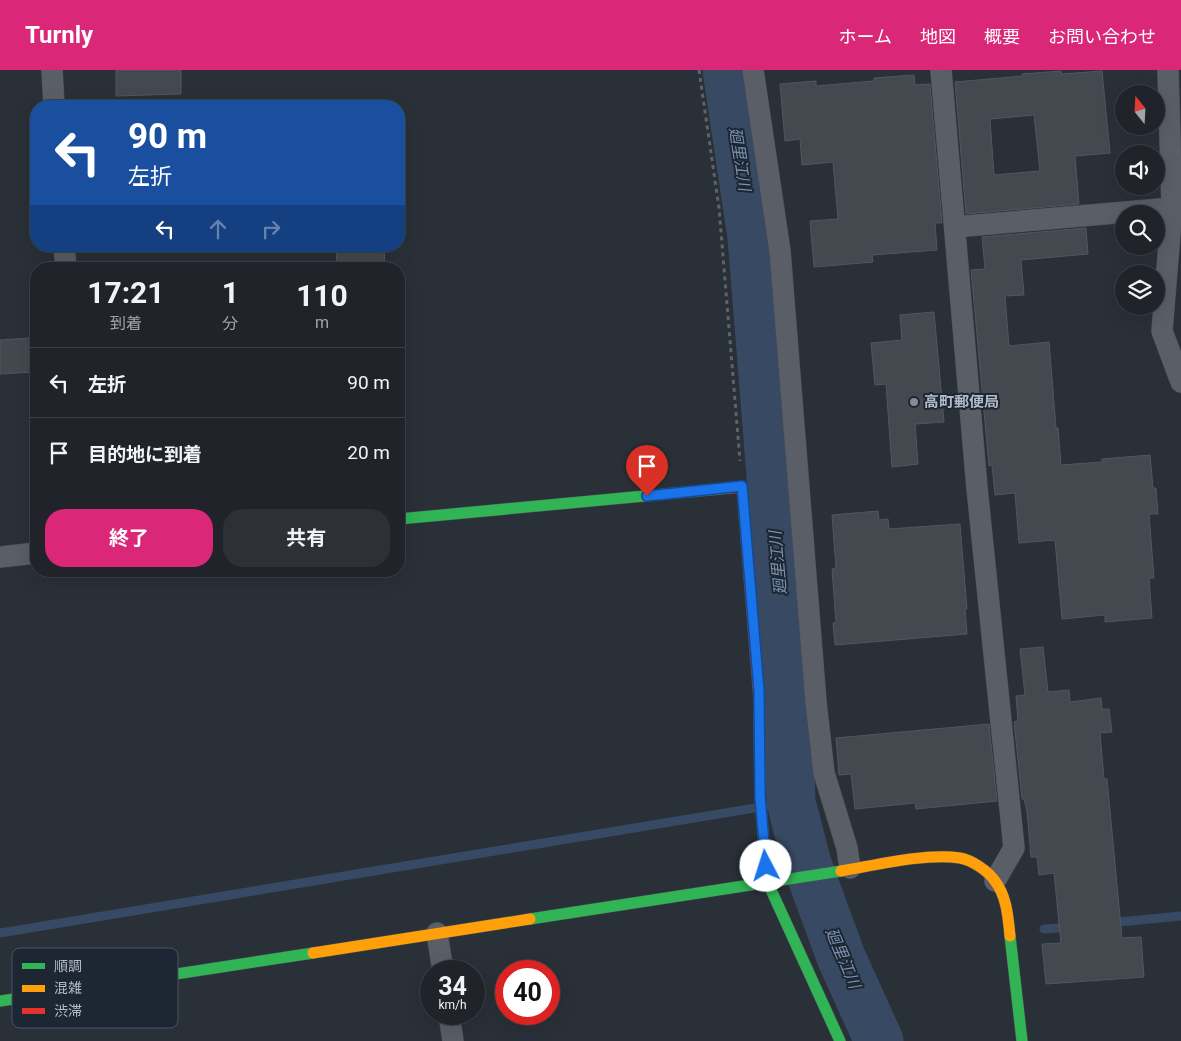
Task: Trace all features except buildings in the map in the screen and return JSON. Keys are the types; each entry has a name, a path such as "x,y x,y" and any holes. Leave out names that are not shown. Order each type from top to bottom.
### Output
{"street":[{"path":"52,70 54,100"},
{"path":"753,70 780,251 816,702 824,773 850,868"},
{"path":"942,70 977,488 1014,848 996,881"},
{"path":"1168,70 1172,208 1162,331 1181,382"},
{"path":"955,227 1172,208"},
{"path":"405,518 742,486 759,691 760,796 767,882 840,1041"},
{"path":"0,557 30,554"},
{"path":"178,973 931,856 962,858 980,867 996,881 1007,907 1022,1041"},
{"path":"437,933 441,960"},
{"path":"451,1025 453,1041"}],"path":[{"path":"699,70 719,208 742,486"}],"waterway":[{"name":"廻里江川","path":"727,70 752,237 788,690 791,802 807,864 841,957 879,1041"},
{"path":"0,933 791,802"},
{"path":"1109,923 1181,916"},
{"path":"1044,929 1071,927"}],"traffic: fast":[{"path":"405,518 730,488"},
{"path":"759,698 760,796 767,881 840,1041"},
{"path":"530,919 841,871"},
{"path":"1010,936 1022,1041"},
{"path":"178,974 313,953"},
{"path":"0,1001 12,999"}],"traffic: slow":[{"path":"841,871 916,858 946,857 965,859 984,870 999,887 1006,907 1010,936"},
{"path":"313,953 530,919"}],"traffic: jam":[{"path":"730,488 742,487 759,698"}],"place":[{"name":"高町郵便局","path":"914,402"}],"route":[{"path":"647,496 742,486 759,691 760,796 766,866"}]}
